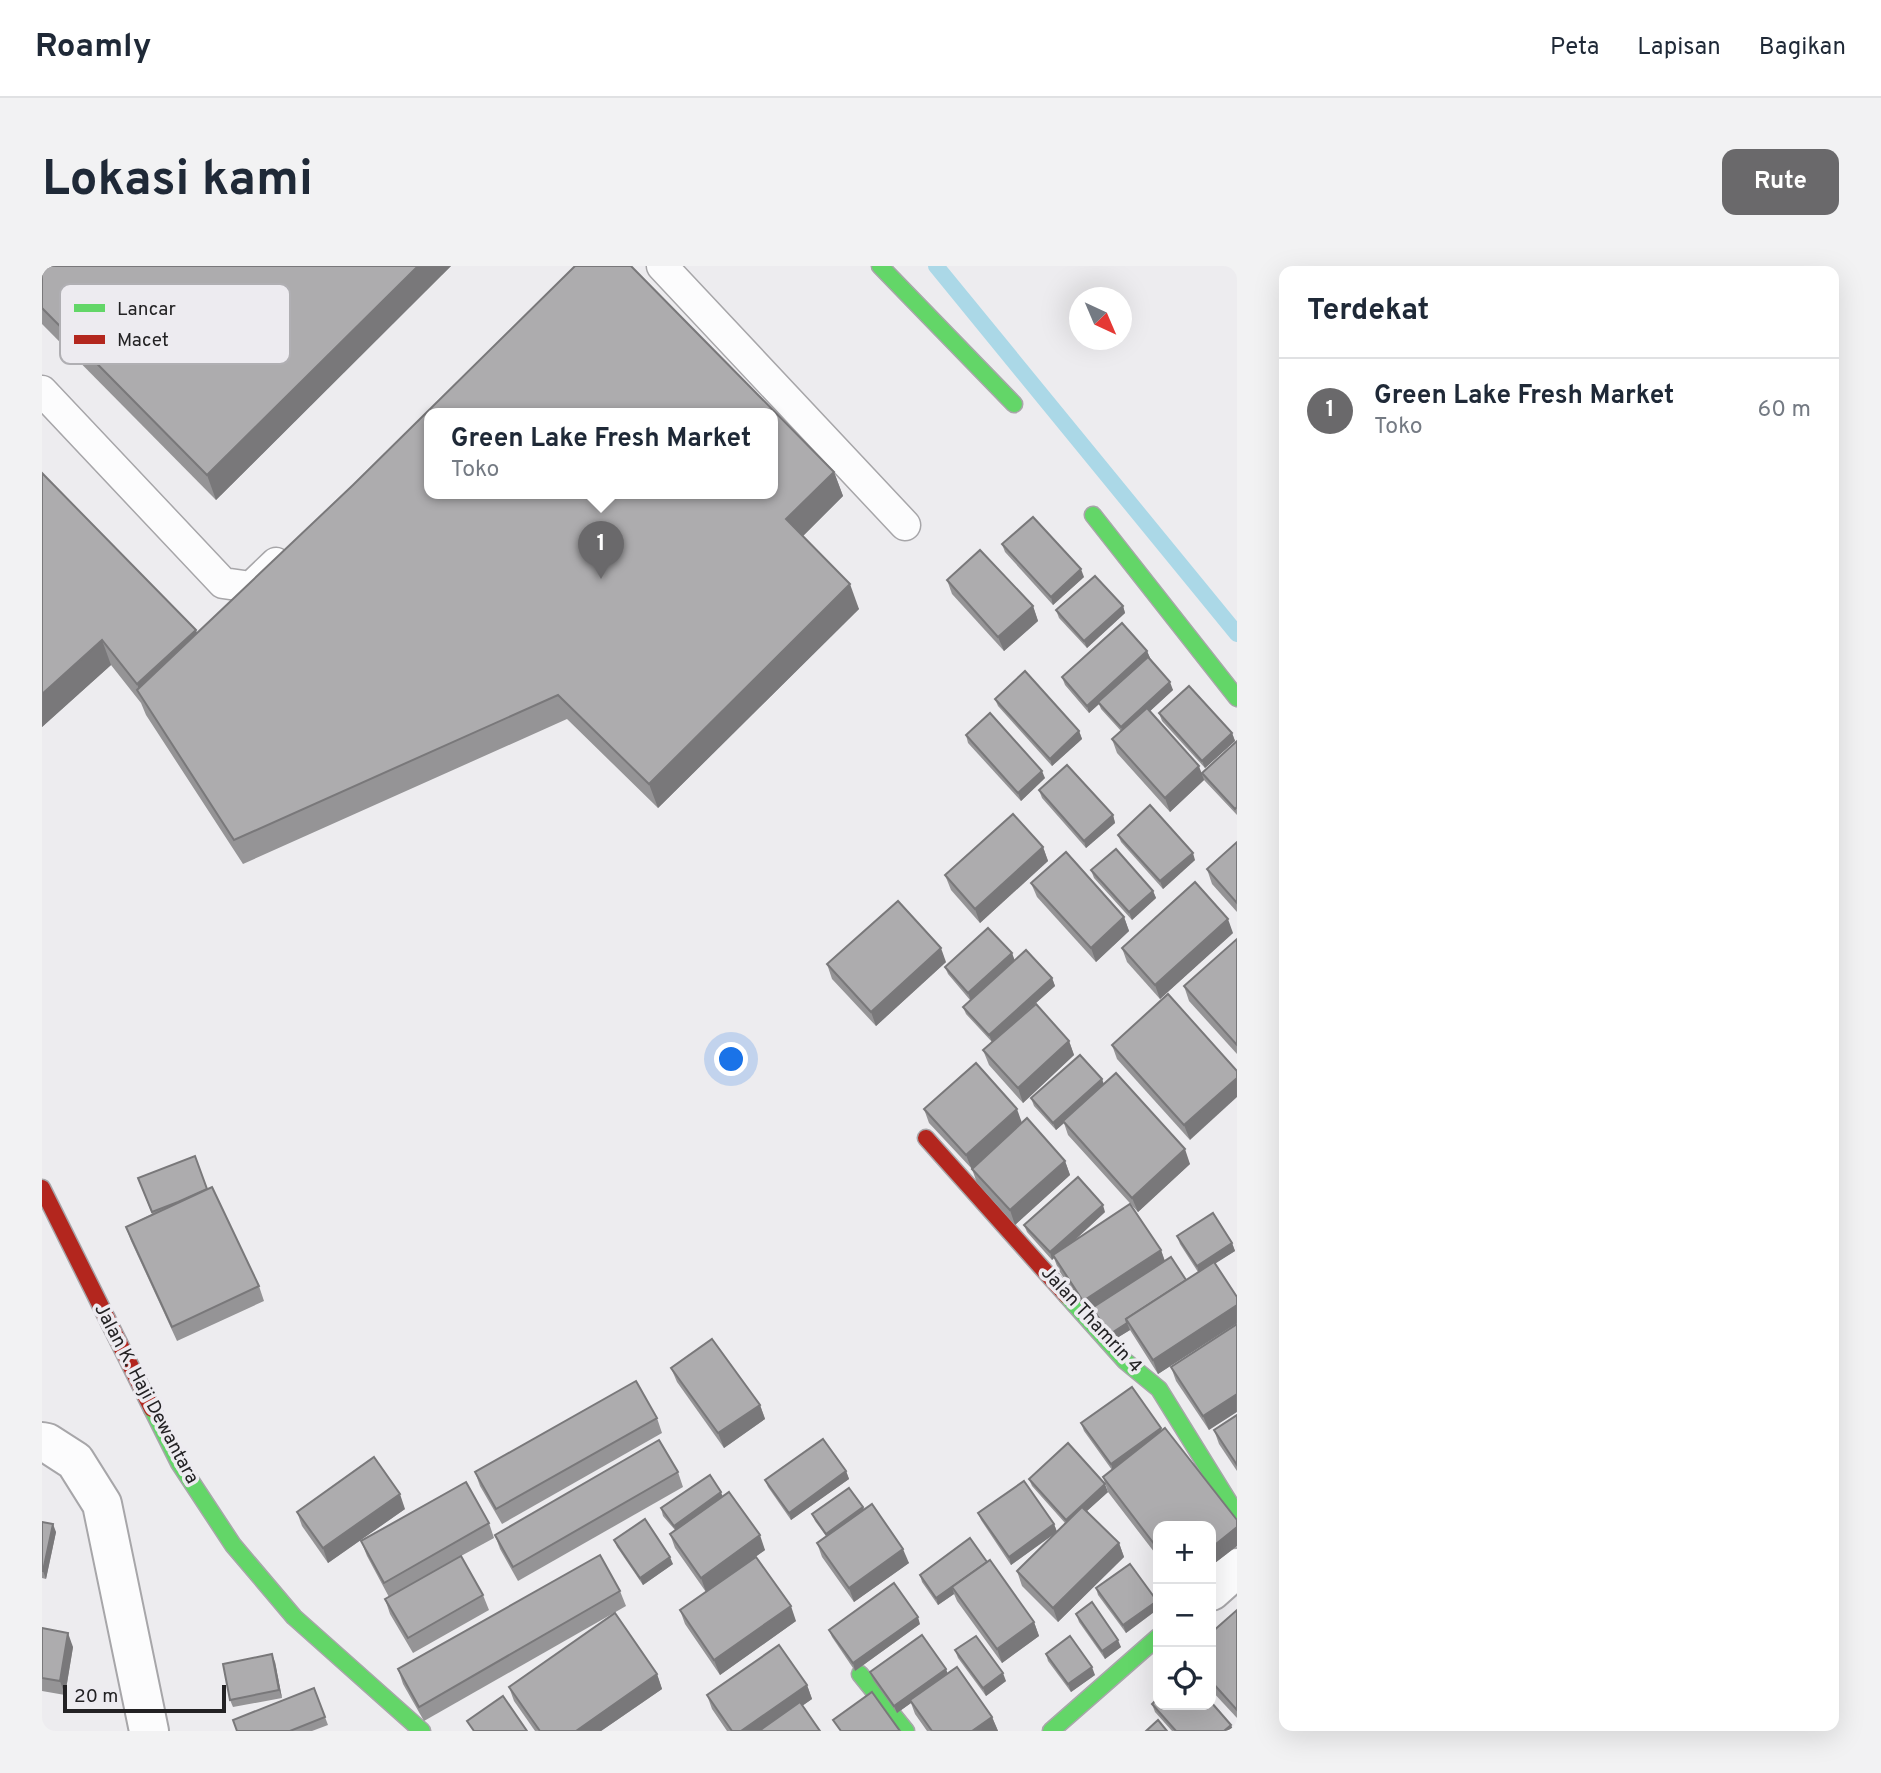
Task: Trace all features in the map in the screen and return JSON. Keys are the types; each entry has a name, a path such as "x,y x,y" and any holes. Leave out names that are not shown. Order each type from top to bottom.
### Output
{"street":[{"path":"880,266 1014,404"},
{"path":"1093,515 1237,698"},
{"name":"Jalan Thamrin 4","path":"926,1138 1125,1361 1158,1389 1237,1515"},
{"name":"Jalan K. Haji Dewantara","path":"42,1188 178,1463 233,1545 294,1617 422,1731"},
{"path":"42,1442 75,1461 102,1504 149,1731"},
{"path":"1216,1587 1237,1568"},
{"path":"1051,1731 1153,1641"},
{"path":"860,1674 906,1731"}],"lane":[{"path":"662,266 905,525"},
{"path":"42,391 223,583 251,587 300,540"}],"building":[{"path":"42,266 418,266 207,475 97,364 290,364 290,284 60,284 60,326 42,308"},
{"path":"575,266 631,266 771,408 431,408"},
{"path":"424,415 424,499 778,499 778,415 834,472 786,519 850,584 649,784 558,695 234,840 137,690"},
{"path":"42,473 196,630 137,684 102,640 42,694"},
{"path":"1033,517 1081,569 1051,597 1002,544"},
{"path":"980,550 1033,606 998,637 947,580"},
{"path":"1095,576 1123,606 1084,641 1056,610"},
{"path":"1122,623 1147,651 1087,706 1062,677"},
{"path":"1148,657 1170,682 1121,727 1098,702"},
{"path":"1025,671 1079,731 1050,759 995,699"},
{"path":"1189,686 1232,733 1202,761 1159,713"},
{"path":"1147,708 1199,766 1165,798 1112,739"},
{"path":"990,713 1042,771 1018,793 966,735"},
{"path":"1237,741 1237,807 1235,809 1202,773"},
{"path":"1067,765 1113,815 1084,841 1039,790"},
{"path":"1150,805 1193,853 1160,881 1118,835"},
{"path":"1013,814 1043,847 975,909 945,875"},
{"path":"1237,842 1237,903 1207,869"},
{"path":"1116,849 1153,891 1129,912 1091,870"},
{"path":"1066,852 1124,917 1091,948 1031,883"},
{"path":"1195,882 1228,919 1155,985 1122,948"},
{"path":"898,901 941,948 871,1012 827,964"},
{"path":"988,928 1012,953 968,993 945,967"},
{"path":"1237,939 1237,1045 1184,986"},
{"path":"1026,950 1052,978 989,1035 963,1007"},
{"path":"1168,994 1237,1071 1237,1078 1184,1125 1112,1045"},
{"path":"1036,1004 1069,1041 1018,1088 983,1050"},
{"path":"1080,1055 1102,1079 1053,1123 1031,1098"},
{"path":"976,1063 1017,1109 966,1155 924,1109"},
{"path":"1116,1073 1185,1149 1132,1198 1063,1121"},
{"path":"1027,1118 1065,1161 1010,1210 972,1169"},
{"path":"195,1156 207,1189 152,1212 138,1178"},
{"path":"1078,1177 1103,1205 1050,1252 1024,1225"},
{"path":"212,1187 259,1286 172,1327 126,1227"},
{"path":"1130,1204 1161,1250 1083,1301 1053,1255"},
{"path":"1213,1213 1232,1243 1197,1266 1177,1236"},
{"path":"1171,1257 1186,1280 1126,1319 1127,1323 1110,1334 1092,1308"},
{"path":"1214,1262 1237,1297 1237,1305 1153,1360 1126,1319"},
{"path":"1237,1324 1237,1394 1203,1416 1171,1367"},
{"path":"712,1339 760,1405 718,1433 671,1368"},
{"path":"636,1381 657,1418 496,1509 475,1472"},
{"path":"1132,1387 1161,1428 1111,1464 1081,1423"},
{"path":"1237,1415 1237,1465 1214,1430"},
{"path":"1165,1428 1237,1520 1237,1527 1216,1544 1216,1521 1153,1521 1153,1542 1103,1477"},
{"path":"823,1439 846,1471 789,1513 765,1480"},
{"path":"659,1440 678,1472 513,1567 495,1535"},
{"path":"1068,1443 1105,1484 1066,1520 1029,1479"},
{"path":"374,1457 400,1494 323,1548 297,1512"},
{"path":"710,1475 721,1492 674,1526 661,1508"},
{"path":"1024,1481 1054,1524 1009,1557 978,1513"},
{"path":"466,1482 489,1523 384,1583 361,1541"},
{"path":"849,1488 863,1507 826,1534 812,1514"},
{"path":"729,1492 760,1535 701,1578 670,1534"},
{"path":"872,1504 903,1549 849,1588 817,1543"},
{"path":"1082,1507 1119,1543 1053,1608 1017,1571"},
{"path":"645,1519 670,1557 640,1578 614,1540"},
{"path":"42,1522 53,1524 43,1571 42,1571"},
{"path":"970,1538 987,1562 936,1598 920,1575"},
{"path":"600,1555 620,1591 419,1707 398,1669"},
{"path":"461,1556 483,1595 408,1638 385,1599"},
{"path":"756,1557 791,1606 714,1660 680,1610"},
{"path":"990,1560 1034,1622 997,1649 952,1587"},
{"path":"1130,1564 1153,1596 1153,1604 1123,1625 1096,1588"},
{"path":"894,1583 918,1617 853,1663 829,1630"},
{"path":"1092,1602 1118,1640 1102,1651 1076,1614"},
{"path":"1237,1610 1237,1710 1216,1687 1216,1629"},
{"path":"615,1613 657,1674 576,1731 540,1731 509,1687"},
{"path":"42,1628 68,1633 60,1681 42,1678"},
{"path":"922,1635 946,1669 894,1706 870,1672"},
{"path":"976,1636 1003,1673 983,1688 955,1650"},
{"path":"1070,1636 1092,1667 1068,1684 1046,1654"},
{"path":"779,1645 807,1685 741,1731 732,1731 707,1695"},
{"path":"272,1654 279,1690 230,1700 223,1664"},
{"path":"957,1667 992,1717 972,1731 932,1731 910,1700"},
{"path":"314,1688 325,1717 290,1731 237,1731 233,1720"},
{"path":"872,1692 900,1731 841,1731 833,1720"},
{"path":"503,1696 527,1731 474,1731 467,1721"},
{"path":"800,1702 820,1731 759,1731"},
{"path":"1216,1708 1231,1725 1224,1731 1176,1731 1157,1710 1216,1710"},
{"path":"1158,1720 1167,1731 1146,1731"}],"waterway":[{"path":"936,266 1237,634"}],"traffic: fast":[{"path":"880,266 1014,404"},
{"path":"1093,515 1237,698"},
{"path":"1067,1296 1125,1361 1159,1389 1237,1515"},
{"path":"152,1409 179,1463 233,1545 294,1617 422,1731"},
{"path":"1051,1731 1153,1641"},
{"path":"860,1674 906,1731"}],"traffic: jam":[{"path":"926,1138 1067,1296"},
{"path":"42,1188 152,1409"}],"place":[{"name":"Green Lake Fresh Market","path":"601,579"}]}
